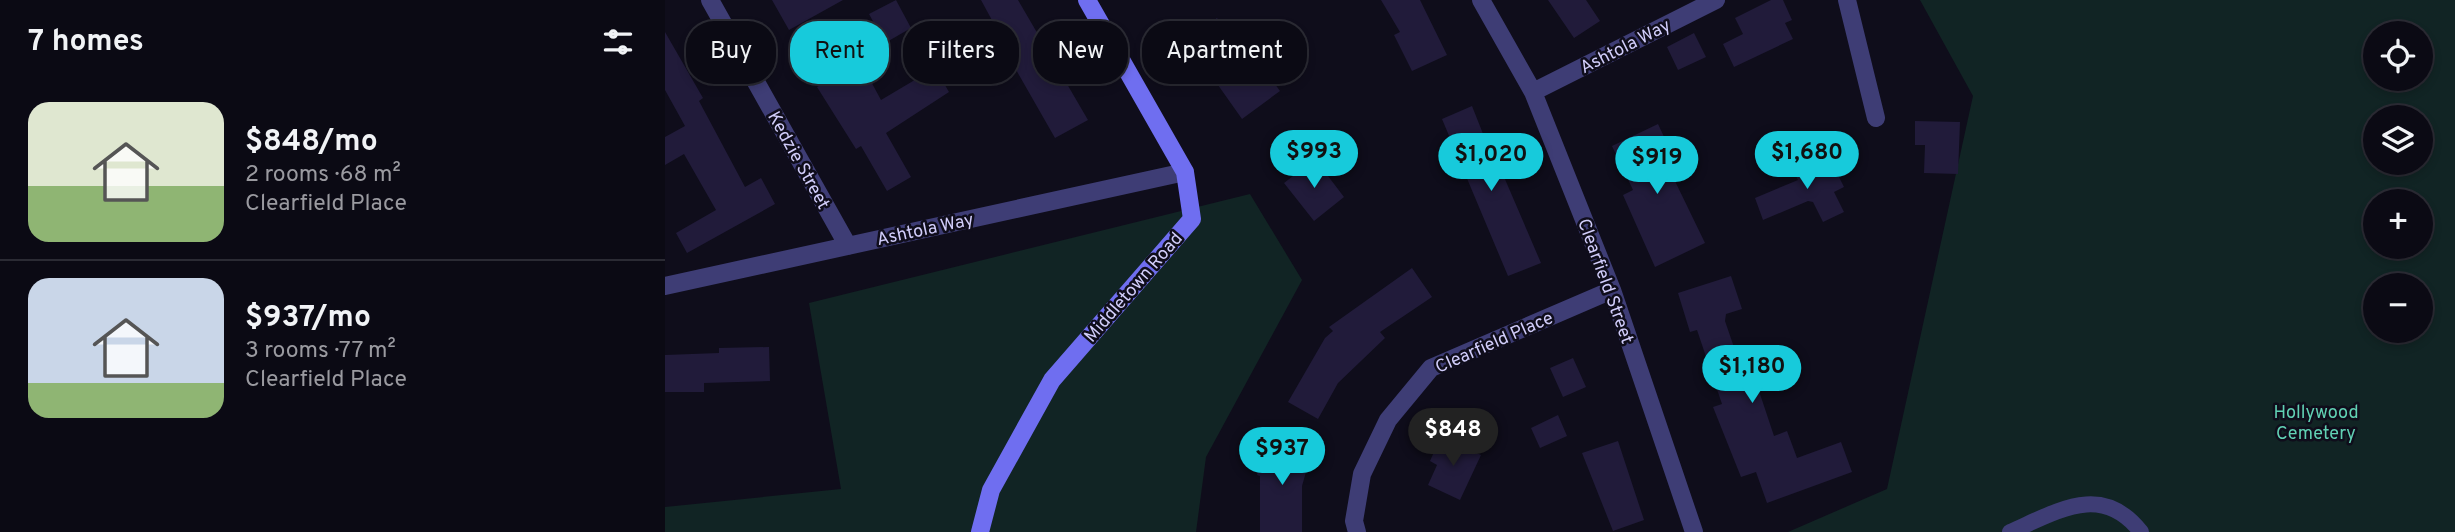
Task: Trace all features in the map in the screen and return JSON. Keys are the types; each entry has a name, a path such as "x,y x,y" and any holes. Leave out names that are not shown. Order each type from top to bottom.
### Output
{"street":[{"name":"Kedzie Street","path":"710,0 848,246"},
{"name":"Middletown Road","path":"979,532 991,490 1052,380 1192,219 1185,172 1087,0"},
{"name":"Clearfield Street","path":"1481,0 1533,92 1612,290 1694,532"},
{"name":"Ashtola Way","path":"1533,92 1716,0"},
{"path":"1847,0 1876,118"},
{"name":"Ashtola Way","path":"665,286 1185,172"},
{"name":"Clearfield Place","path":"1357,532 1354,521 1362,474 1388,420 1431,368 1612,290"}],"lane":[{"path":"2010,532 2087,502 2122,510 2141,532"}],"green space":[{"name":"Hollywood Cemetery","path":"1920,0 2455,0 2455,532 1788,532 1887,489 1973,96"},
{"path":"1250,194 1302,280 1206,457 1196,532 665,532 665,507 841,489 809,303"}],"building":[{"path":"772,0 843,0 805,21 790,21 789,30"},
{"path":"896,0 907,21 903,21 903,33 889,41 889,21 873,21 869,14"},
{"path":"981,0 1018,0 1033,26 1033,84 1067,84 1088,120 1055,138 1019,75 1019,21 992,21"},
{"path":"1381,0 1420,0 1447,55 1412,71 1394,35 1400,32"},
{"path":"1548,0 1586,0 1600,21 1574,38"},
{"path":"1771,0 1783,0 1792,20 1785,23 1793,39 1734,67 1723,44 1743,34 1735,18"},
{"path":"665,32 686,68 686,84 695,84 703,98 699,101 745,187 761,178 775,204 687,253 676,233 716,210 684,154 665,165 665,137 685,126 665,90"},
{"path":"1694,33 1706,57 1678,70 1667,47"},
{"path":"822,84 872,84 881,100 908,84 944,84 949,92 886,133 911,177 887,191 861,146 856,149 817,87"},
{"path":"1217,84 1275,84 1280,91 1242,119"},
{"path":"1472,106 1495,164 1498,163 1541,263 1508,276 1442,119"},
{"path":"1915,121 1960,122 1958,174 1924,173 1925,145 1915,145"},
{"path":"1658,124 1681,173 1673,177 1705,243 1655,267 1623,195 1633,190 1612,146"},
{"path":"1827,153 1844,187 1834,192 1844,212 1823,222 1813,202 1808,201 1763,220 1755,198 1798,180 1793,170"},
{"path":"1315,159 1344,197 1314,221 1284,183"},
{"path":"1412,268 1432,297 1380,332 1385,338 1338,383 1318,419 1288,402 1325,338 1333,331 1329,327"},
{"path":"1731,276 1742,309 1726,314 1725,321 1750,394 1759,391 1774,436 1787,431 1797,458 1841,442 1852,472 1767,503 1756,472 1741,477 1713,407 1722,404 1697,330 1690,332 1678,293"},
{"path":"769,347 770,381 704,383 704,392 665,392 665,355 719,353 719,348"},
{"path":"1573,358 1586,387 1563,397 1550,368"},
{"path":"1558,415 1567,436 1540,448 1531,428"},
{"path":"1441,436 1481,455 1460,500 1428,485 1437,465 1430,461"},
{"path":"1268,439 1312,451 1302,486 1302,532 1260,532 1260,476 1257,475"},
{"path":"1618,441 1644,520 1613,531 1582,453"}]}
